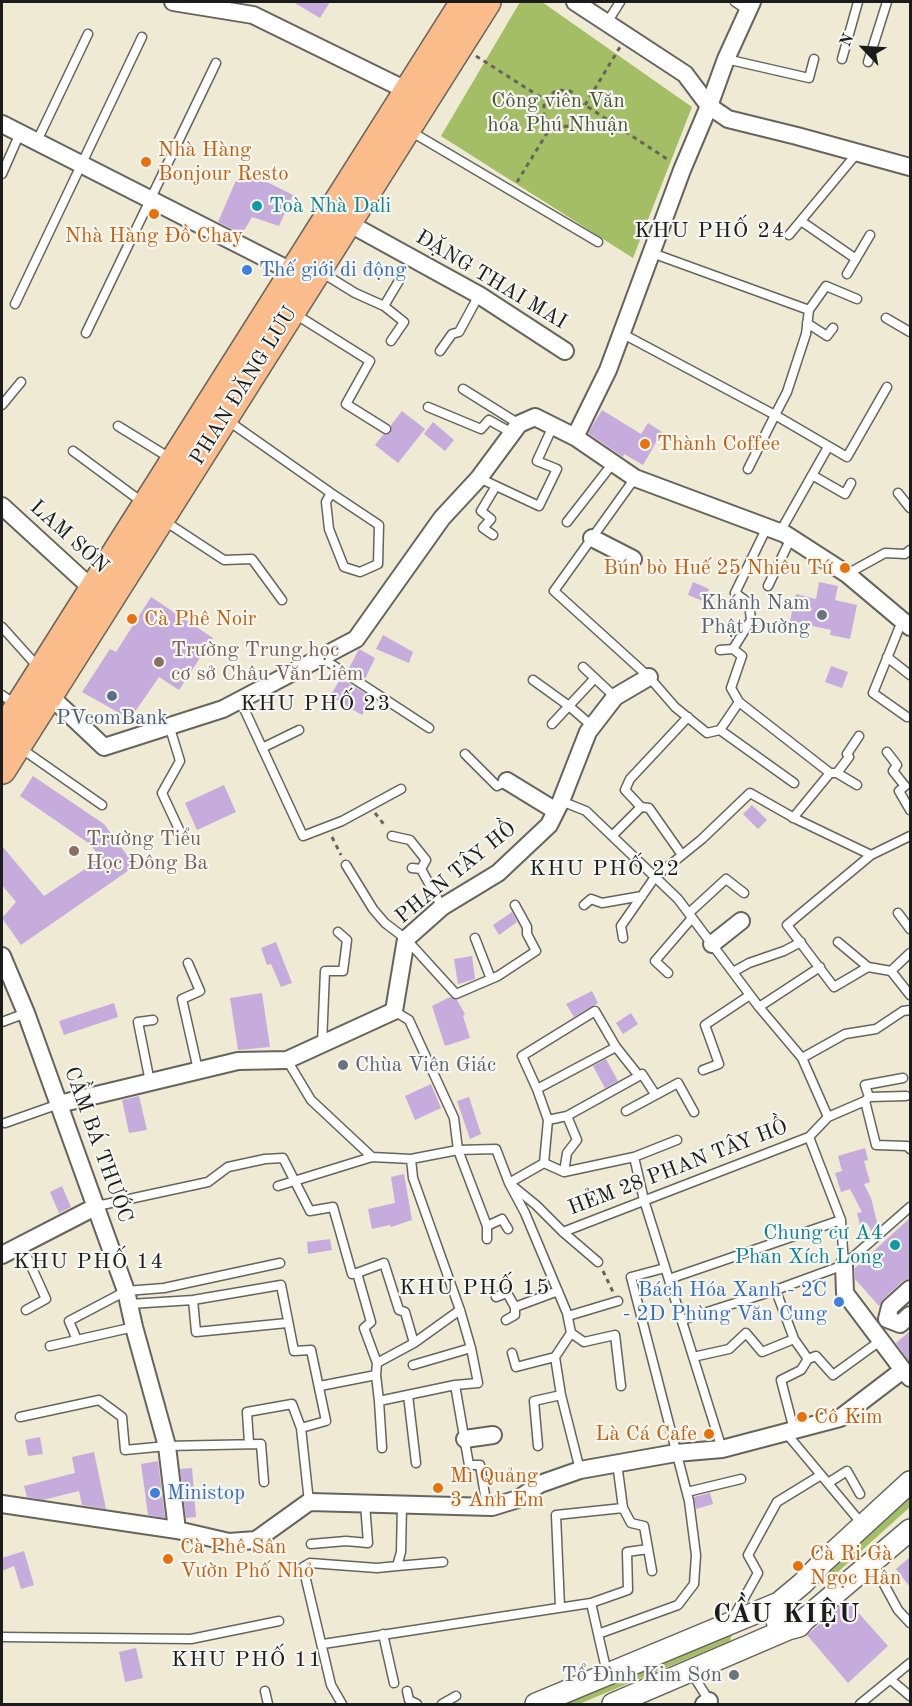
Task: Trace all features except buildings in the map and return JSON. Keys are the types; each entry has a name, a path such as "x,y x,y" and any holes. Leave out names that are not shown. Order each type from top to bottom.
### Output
{"main road":[{"name":"PHAN ĐĂNG LƯU","path":"339,218 407,129 487,2"},
{"name":"PHAN ĐĂNG LƯU","path":"153,511 173,460 306,271 339,218 456,4"},
{"name":"PHAN ĐĂNG LƯU","path":"9,739 153,511 224,418 292,312 306,271"},
{"name":"PHAN ĐĂNG LƯU","path":"2,770 9,739 10,700 44,682"}],"street":[{"path":"173,2 253,15 408,91"},
{"path":"575,2 608,21 628,37 685,74 710,106 728,119 910,167"},
{"path":"575,437 623,334 682,170 710,106 745,4"},
{"path":"2,124 149,199 306,271"},
{"name":"ĐẶNG THAI MAI","path":"339,218 479,295 566,351"},
{"path":"44,682 104,747 223,709 356,639 442,518 479,478 516,428 535,417 575,437 635,478 779,532 847,574 906,624"},
{"name":"LAM SƠN","path":"2,506 99,595"},
{"path":"592,538 633,559"},
{"name":"PHAN TÂY HỒ","path":"394,1011 406,939 442,907 498,873 549,825 592,726 615,697 649,677"},
{"path":"507,781 558,806"},
{"path":"712,944 741,921"},
{"name":"CẦM BÁ THƯỚC","path":"2,956 26,1013 97,1206 128,1298 134,1328 167,1446 177,1530"},
{"path":"59,1104 238,1061 287,1060 394,1011"},
{"path":"2,1256 97,1206"},
{"path":"2,1504 177,1530 229,1542 256,1540 309,1502 488,1507 518,1499 540,1484 580,1470 676,1452 722,1449 840,1418 907,1374 845,1293 844,1266"},
{"path":"876,1336 888,1319 890,1307 910,1289"},
{"path":"888,1319 900,1324 910,1315"},
{"path":"465,1439 493,1435"},
{"path":"781,1602 910,1482"},
{"path":"613,1704 796,1624 873,1563 910,1530"},
{"path":"536,1704 781,1602 794,1599 802,1604 805,1610 796,1624"}],"lane":[{"path":"608,21 620,2"},
{"path":"842,59 858,2"},
{"path":"868,62 886,2"},
{"path":"37,141 88,34"},
{"path":"15,304 142,37"},
{"path":"726,59 808,78 814,59"},
{"path":"86,333 216,63"},
{"path":"407,129 598,242"},
{"path":"2,174 20,133"},
{"path":"789,235 858,152"},
{"path":"801,221 856,259"},
{"path":"847,274 870,235"},
{"path":"652,253 809,310"},
{"path":"306,271 384,306 404,322 391,341"},
{"path":"384,306 400,279"},
{"path":"748,469 787,392 806,334 809,310 826,286 856,299"},
{"path":"440,351 452,334 459,332 479,295"},
{"path":"292,312 370,361 346,404 386,429"},
{"path":"886,318 910,332"},
{"path":"807,322 827,336 833,328"},
{"path":"623,334 775,415 847,458 886,387"},
{"path":"2,405 21,382"},
{"path":"463,389 516,428"},
{"path":"428,407 481,429 489,420 516,428"},
{"path":"224,418 379,525 378,564 360,572 344,567 329,530 326,502 331,493"},
{"path":"118,426 173,460"},
{"path":"479,478 538,506 557,469 537,461 553,426"},
{"path":"733,649 751,620 750,603 735,593 779,532 828,447"},
{"path":"73,451 153,511 224,560 252,559 282,600"},
{"path":"567,522 613,463"},
{"path":"812,475 845,494 851,483"},
{"path":"635,478 554,591 649,677 675,707 707,733 720,730 739,702"},
{"path":"493,534 483,528 491,519 481,511 496,486"},
{"path":"898,493 910,508"},
{"path":"768,586 779,532"},
{"path":"847,574 885,553 905,554 910,550"},
{"path":"906,624 887,657 873,693 907,717"},
{"path":"2,627 44,682"},
{"path":"720,650 733,649 742,656 730,688 739,702 834,773 857,785"},
{"path":"322,657 429,728"},
{"path":"887,657 910,675"},
{"path":"583,667 615,697"},
{"path":"552,724 595,678"},
{"path":"533,680 592,726"},
{"path":"240,700 303,836 370,806 401,789"},
{"path":"682,855 649,808 641,807 626,790 630,779 688,717"},
{"path":"168,725 180,760 162,793 183,838"},
{"path":"262,747 299,730"},
{"path":"720,730 794,783"},
{"path":"793,818 849,757 847,754 859,736"},
{"path":"9,739 102,805"},
{"path":"887,752 897,765 893,771 905,786 899,791 910,810"},
{"path":"465,754 497,786 507,781"},
{"path":"623,938 621,926 655,877 702,839 750,793 793,818 871,855"},
{"path":"558,806 586,811 678,899 759,1007 802,1058 828,1117"},
{"path":"612,836 641,807"},
{"path":"392,836 410,840 426,860 417,869 442,907"},
{"path":"868,967 834,987 787,925 871,855 910,836"},
{"path":"346,865 373,909 406,939 456,994 491,979 536,951 515,905"},
{"path":"668,973 655,961 690,915 726,879 744,893"},
{"path":"584,905 591,899 602,903 642,896"},
{"path":"898,913 910,929"},
{"path":"322,1044 325,971 343,971 346,940 338,932"},
{"path":"475,938 491,979"},
{"path":"733,972 801,942"},
{"path":"838,942 868,967 891,971 910,995"},
{"path":"891,971 910,953"},
{"path":"188,963 200,991 182,999 198,1070"},
{"path":"759,1007 820,968"},
{"path":"703,1070 718,1064 705,1024 750,995"},
{"path":"394,1011 409,1020 454,1118 458,1150 487,1226 487,1239"},
{"path":"544,1163 548,1120 522,1056 595,1011 616,1047 639,1076"},
{"path":"802,1058 845,1034 876,1029 907,1011 910,1020"},
{"path":"2,1022 26,1013"},
{"path":"150,1082 138,1022 153,1020"},
{"path":"537,1089 616,1047"},
{"path":"278,1186 372,1157 311,1100 287,1060"},
{"path":"548,1120 567,1116 642,1074 656,1094"},
{"path":"903,1078 865,1085 876,1145 907,1146 910,1149"},
{"path":"626,1111 678,1083 694,1112"},
{"path":"844,1266 841,1220 809,1137 828,1117 867,1099 906,1096"},
{"path":"5,1123 59,1104"},
{"path":"564,1172 567,1153 577,1140 567,1116"},
{"name":"HẺM 28 PHAN TÂY HỒ","path":"372,1157 411,1159 458,1150 496,1149 509,1183 536,1205 563,1232 809,1137"},
{"path":"544,1163 564,1172 634,1157 676,1140"},
{"path":"634,1157 644,1200 722,1449"},
{"path":"97,1206 208,1182 228,1167 265,1159 283,1158 310,1211 333,1207 351,1274 384,1263 399,1310 405,1312 414,1342"},
{"path":"379,1401 454,1384 478,1383 460,1310 413,1178 411,1159"},
{"path":"512,1353 516,1367 555,1357 571,1333 568,1316 558,1291 525,1213 509,1183 544,1163"},
{"path":"682,1320 776,1291 844,1266 910,1207"},
{"path":"487,1226 502,1219 508,1229"},
{"path":"669,1279 841,1220"},
{"path":"563,1232 598,1262"},
{"path":"22,1246 45,1299 26,1310"},
{"path":"76,1340 69,1321 128,1298 280,1263"},
{"path":"598,1634 678,1605 693,1584 696,1555 687,1492 631,1277 665,1268"},
{"path":"357,1273 370,1322 364,1328 377,1363 382,1448"},
{"path":"128,1298 193,1300 281,1285 294,1351 311,1350 326,1421 301,1428"},
{"path":"515,1307 558,1291"},
{"path":"776,1291 794,1339 807,1359"},
{"path":"496,1298 507,1293 515,1307 515,1315 506,1320"},
{"path":"193,1300 196,1332 287,1323"},
{"path":"568,1316 618,1301"},
{"path":"377,1363 414,1342 460,1310"},
{"path":"50,1346 134,1328"},
{"path":"571,1333 584,1342 615,1335 621,1386"},
{"path":"693,1357 729,1349 747,1333 762,1352 794,1339"},
{"path":"863,1526 821,1475 790,1431 781,1380 801,1370 807,1359 816,1356 833,1375 876,1336"},
{"path":"413,1365 471,1348"},
{"path":"555,1357 561,1395 580,1470"},
{"path":"320,1386 376,1375"},
{"path":"454,1384 469,1465 480,1465 488,1507"},
{"path":"408,1395 416,1463"},
{"path":"538,1446 534,1401 561,1395"},
{"path":"20,1418 99,1401 122,1417 125,1450 167,1446 261,1443 264,1482"},
{"path":"249,1443 248,1412 292,1404 301,1428 309,1502"},
{"path":"617,1463 623,1508 631,1523 644,1526 652,1571"},
{"path":"828,1483 847,1471 860,1494"},
{"path":"730,1623 758,1573 748,1555 777,1502 821,1475"},
{"path":"687,1492 741,1479"},
{"path":"311,1544 346,1541 368,1543 365,1504"},
{"path":"397,1566 401,1552 402,1505"},
{"path":"560,1607 556,1515 623,1508"},
{"path":"323,1644 591,1603 628,1590 627,1552 648,1549"},
{"path":"342,1704 331,1685 323,1644 303,1570 304,1565 310,1563 377,1568 443,1562"},
{"path":"873,1563 898,1610 910,1623"},
{"path":"591,1603 608,1674"},
{"path":"2,1637 191,1639 279,1621"},
{"path":"383,1634 394,1683"},
{"path":"860,1704 910,1663"},
{"path":"691,1671 709,1703"},
{"path":"891,1680 910,1696"},
{"path":"265,1691 268,1704"},
{"path":"407,1691 409,1700 417,1704"},
{"path":"442,1704 456,1696"}],"path":[{"path":"628,37 583,105 575,123 564,128 552,125 544,116 545,100 551,93 563,89 575,94 583,105 682,170"},
{"path":"485,62 545,100"},
{"path":"511,192 552,125"},
{"path":"370,806 392,836"},
{"path":"328,826 346,865"},
{"path":"598,1262 618,1301"}],"green space":[{"name":"Công viên Văn hóa Phú Nhuận","path":"520,2 542,2 692,107 633,258 441,136"},
{"path":"910,1489 910,1507 829,1580 822,1578 820,1571"},
{"path":"732,1634 730,1641 579,1704 548,1704"}],"place":[{"name":"Nhà Hàng Bonjour Resto","path":"146,162"},
{"name":"Toà Nhà Dali","path":"257,206"},
{"name":"Nhà Hàng Đồ Chay","path":"154,214"},
{"name":"Thế giới di động","path":"247,270"},
{"name":"Thành Coffee","path":"645,444"},
{"name":"Bún bò Huế 25 Nhiêu Tứ","path":"845,568"},
{"name":"Khánh Nam Phật Đường","path":"822,615"},
{"name":"Cà Phê Noir","path":"132,619"},
{"name":"Trường Trung học cơ sở Châu Văn Liêm","path":"159,662"},
{"name":"PVcomBank","path":"112,696"},
{"name":"Trường Tiểu Học Đông Ba","path":"74,851"},
{"name":"Chùa Viên Giác","path":"343,1065"},
{"name":"Chung cư A4 Phan Xích Long","path":"895,1245"},
{"name":"Bách Hóa Xanh - 2C - 2D Phùng Văn Cung","path":"839,1302"},
{"name":"Cô Kim","path":"802,1417"},
{"name":"Là Cá Cafe","path":"709,1434"},
{"name":"Mì Quảng 3 Anh Em","path":"438,1488"},
{"name":"Ministop","path":"155,1493"},
{"name":"Cà Phê Sân Vườn Phố Nhỏ","path":"168,1559"},
{"name":"Cà Ri Gà Ngọc Hân","path":"798,1566"},
{"name":"Tổ Đình Kim Sơn","path":"734,1675"}],"district":[{"name":"KHU PHỐ 24","path":"710,231"},
{"name":"KHU PHỐ 23","path":"316,704"},
{"name":"KHU PHỐ 22","path":"605,869"},
{"name":"KHU PHỐ 14","path":"89,1262"},
{"name":"KHU PHỐ 15","path":"475,1288"},
{"name":"CẦU KIỆU","path":"787,1615"},
{"name":"KHU PHỐ 11","path":"247,1660"}]}
